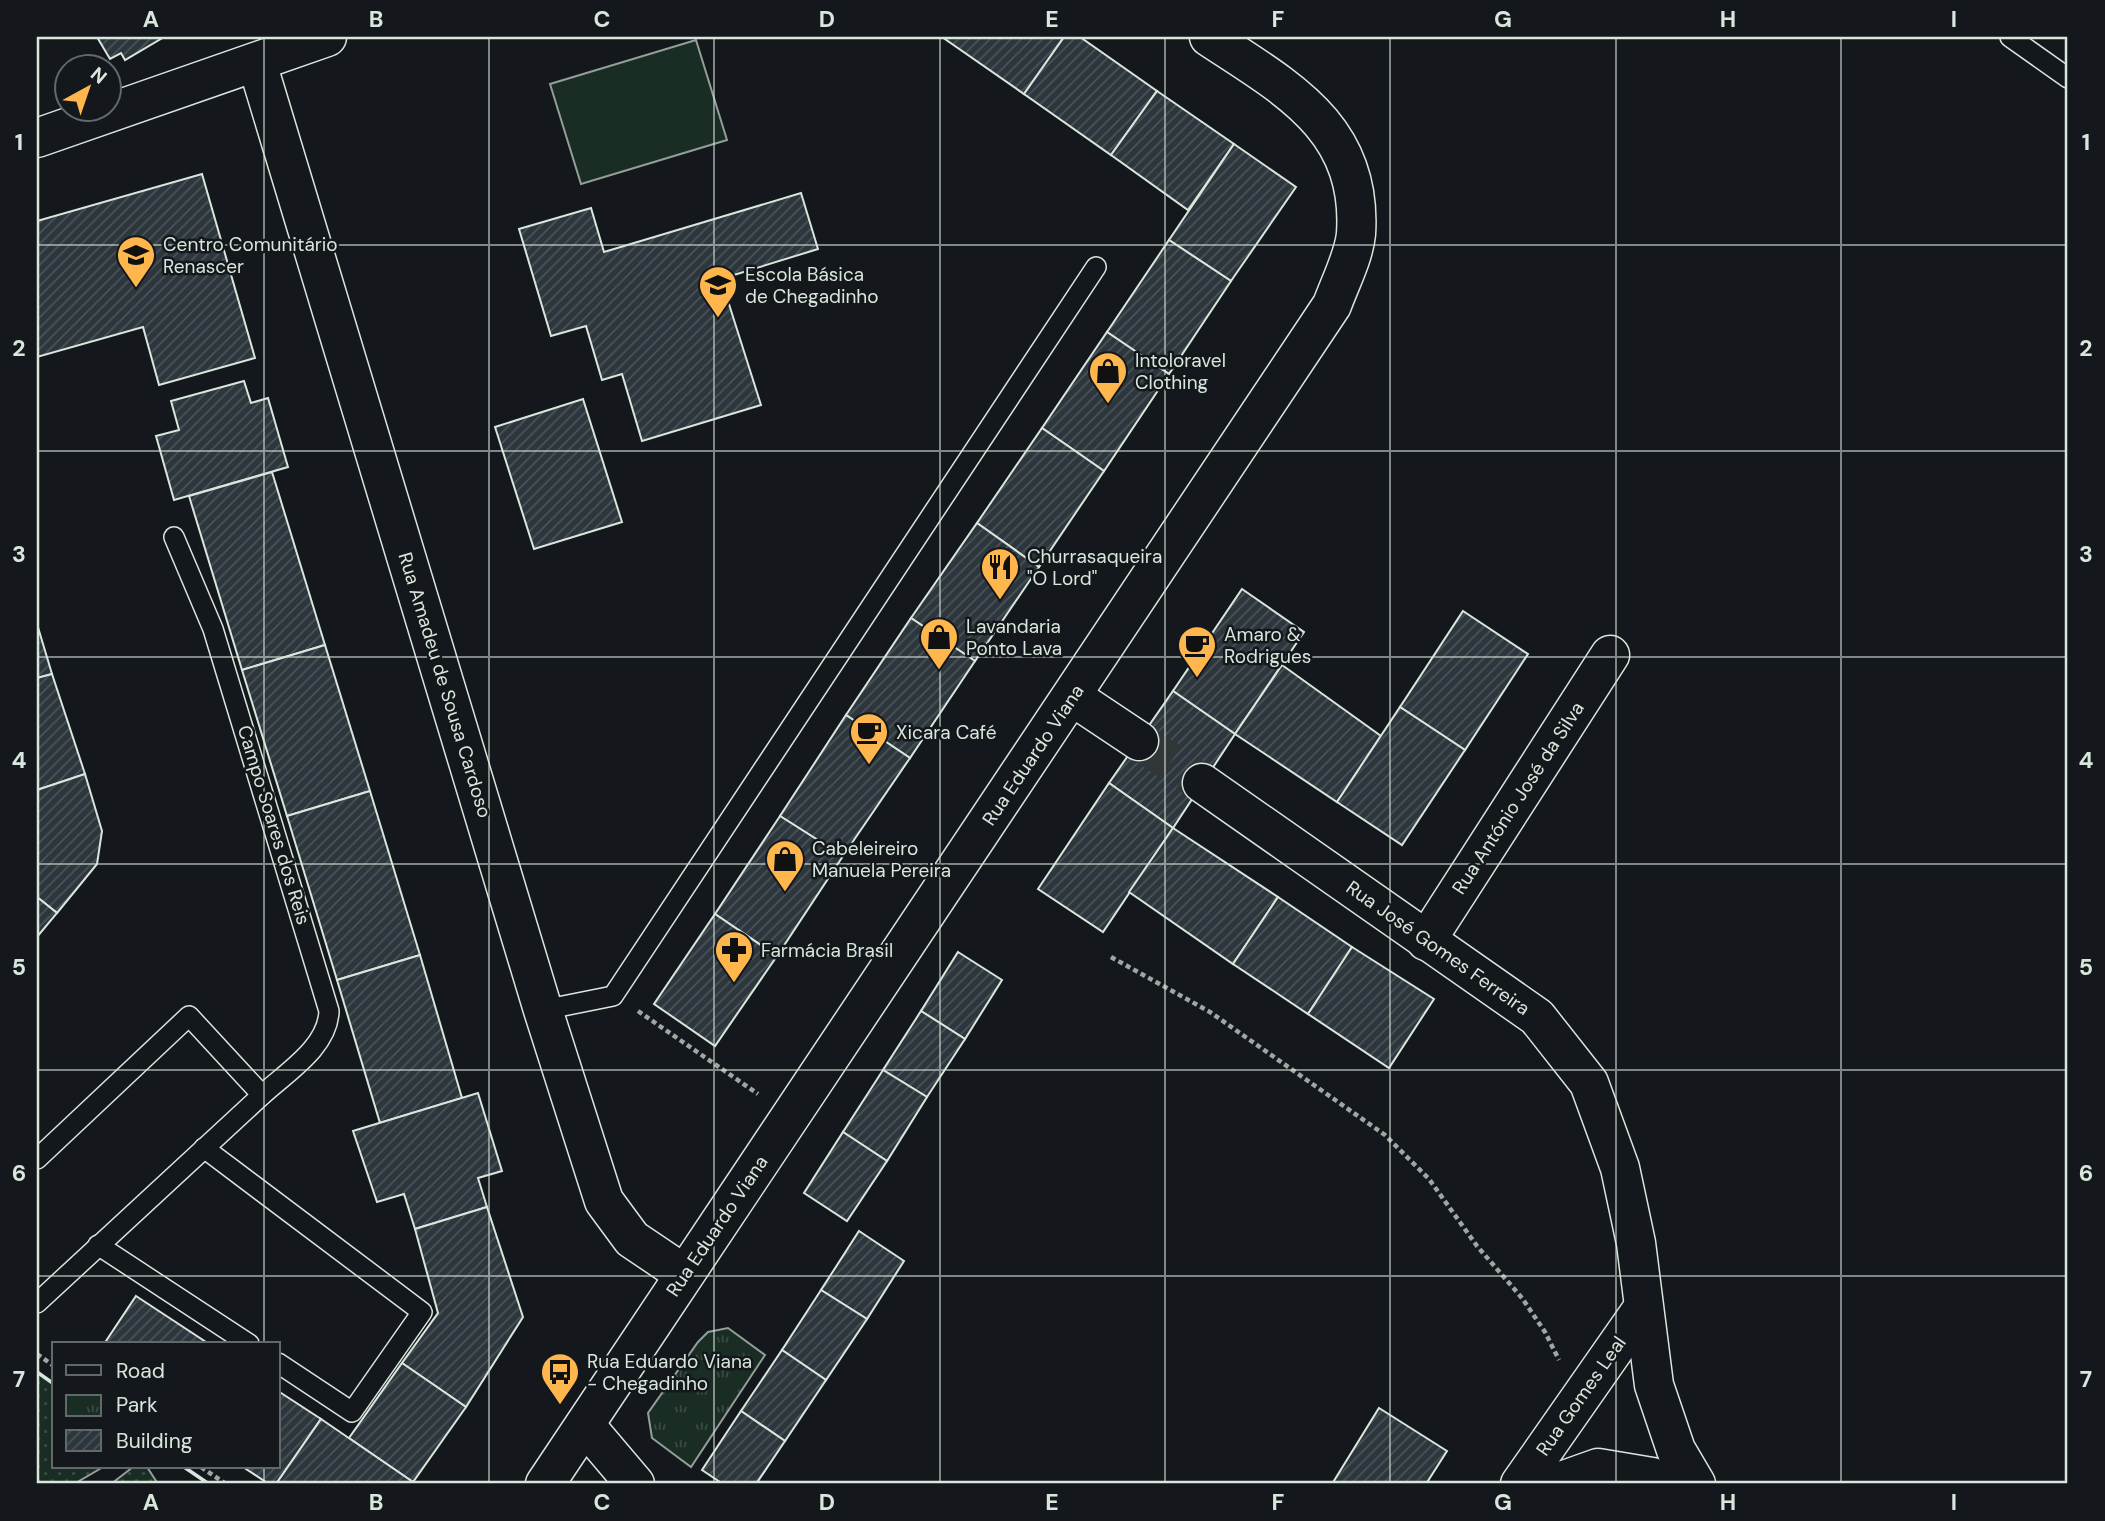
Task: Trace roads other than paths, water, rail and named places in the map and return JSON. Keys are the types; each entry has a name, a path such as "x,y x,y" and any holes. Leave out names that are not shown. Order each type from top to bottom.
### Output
{"street":[{"path":"37,138 327,37"},
{"name":"Rua Eduardo Viana","path":"545,1484 684,1273 1073,697 1332,305 1356,236 1354,183 1334,137 1298,96 1209,37"},
{"name":"Rua Amadeu de Sousa Cardoso","path":"257,63 543,1010 604,1200 632,1238 684,1273"},
{"name":"Rua António José da Silva","path":"1426,941 1610,655"},
{"path":"1073,697 1139,741"},
{"name":"Rua José Gomes Ferreira","path":"1202,783 1537,1017 1589,1083 1620,1168 1636,1243 1654,1385 1676,1450 1696,1484"},
{"name":"Rua Gomes Leal","path":"1520,1484 1643,1308"},
{"path":"585,1425 635,1484"},
{"name":"Rua Gomes Leal","path":"1553,1484 1598,1468 1652,1478 1665,1484"}],"lane":[{"path":"2010,37 2068,78"},
{"path":"2045,61 2068,66"},
{"path":"543,1010 614,996 1096,267"},
{"name":"Campo Soares dos Reis","path":"37,1303 320,1042 329,1022 329,1011 213,629 174,537"},
{"path":"37,1159 190,1016 262,1095"},
{"path":"204,1148 422,1312 352,1412 280,1364"},
{"path":"98,1245 246,1342"}],"tunnel":[{"path":"1139,741 1202,783"}],"place":[{"name":"Centro Comunitário Renascer","path":"136,289"},
{"name":"Escola Básica de Chegadinho","path":"718,319"},
{"name":"Intoloravel Clothing","path":"1108,405"},
{"name":"Churrasaqueira \"O Lord\"","path":"1000,601"},
{"name":"Lavandaria Ponto Lava","path":"939,671"},
{"name":"Amaro & Rodrigues","path":"1197,679"},
{"name":"Xicara Café","path":"869,766"},
{"name":"Cabeleireiro Manuela Pereira","path":"785,893"},
{"name":"Farmácia Brasil","path":"734,984"},
{"name":"Rua Eduardo Viana - Chegadinho","path":"560,1406"}]}
